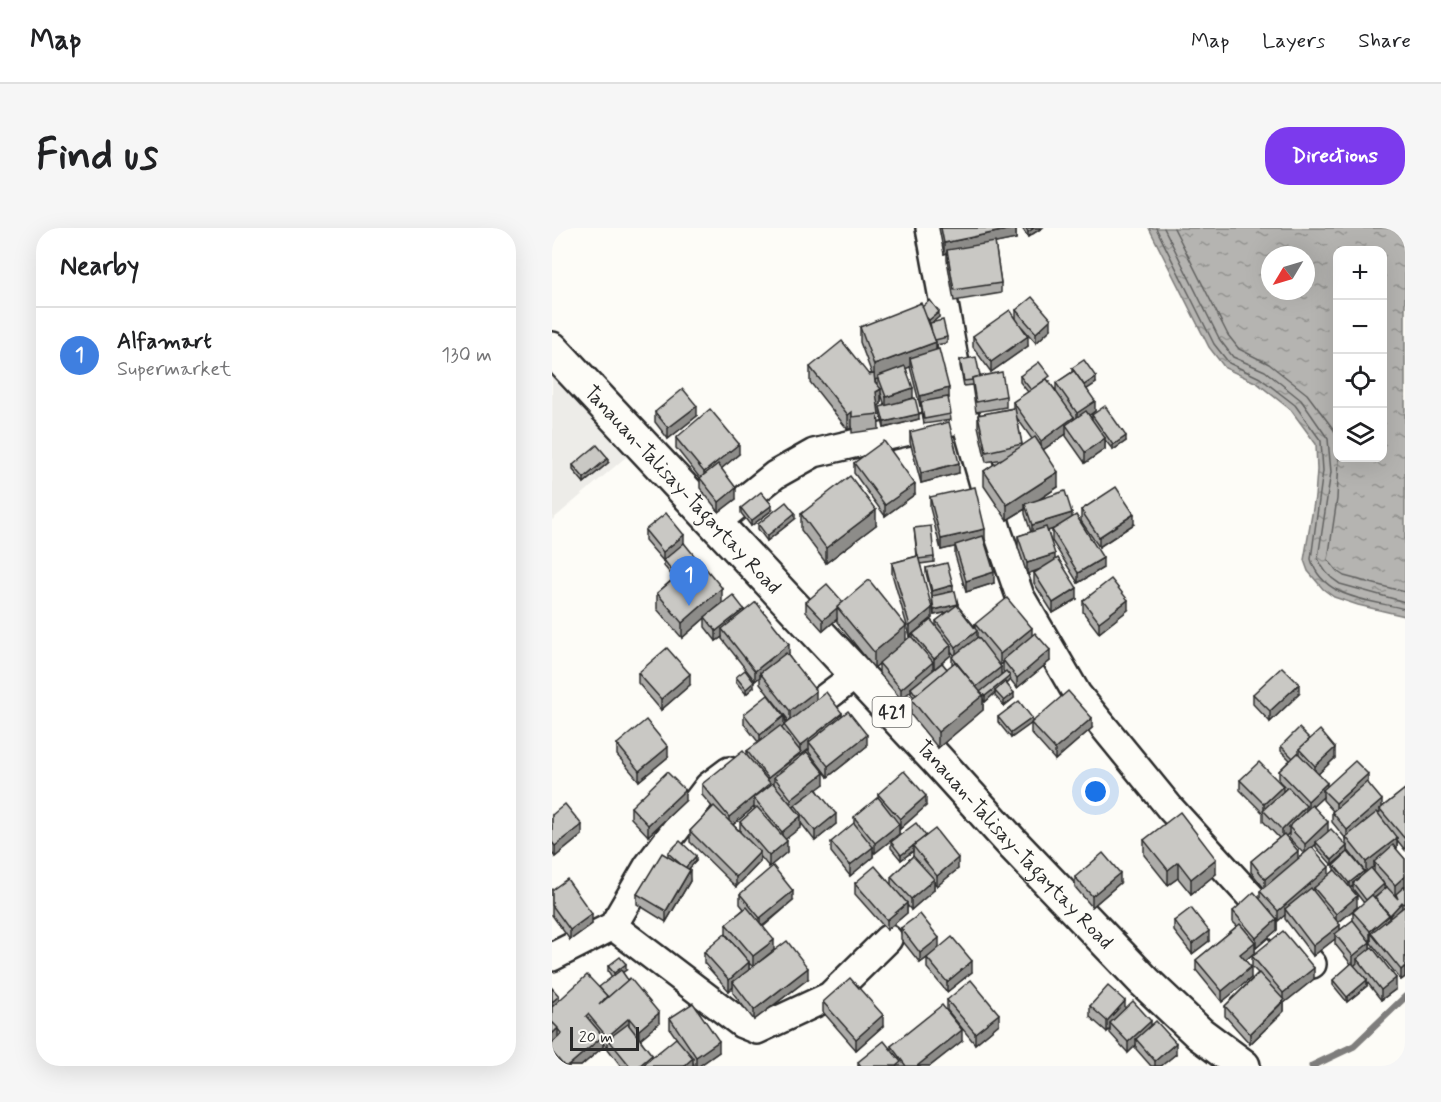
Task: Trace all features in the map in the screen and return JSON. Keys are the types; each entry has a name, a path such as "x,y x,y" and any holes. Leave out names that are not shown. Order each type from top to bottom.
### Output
{"main road":[{"name":"Tanauan-Talisay-Tagaytay Road","path":"552,349 1013,844 1145,982 1200,1034 1242,1066"}],"street":[{"path":"930,228 965,418 998,533 1020,596 1077,694 1170,808 1312,964"},
{"path":"714,524 775,475 814,453 965,418"},
{"path":"783,730 856,674"},
{"path":"552,957 613,926 648,866 709,786 746,758"},
{"path":"613,926 742,1024 757,1030 830,996 888,939"}],"shaded area":[{"path":"552,363 633,451 552,520"}],"water":[{"path":"1149,228 1405,228 1405,616 1334,597 1323,589 1308,571 1304,560 1315,497 1316,444 1291,410 1257,383 1225,368 1209,347"}],"building":[{"path":"941,228 1016,228 944,243"},
{"path":"995,242 1001,283 954,290 947,250"},
{"path":"1032,297 1051,319 1036,333 1016,310"},
{"path":"930,300 939,312 929,320 922,307"},
{"path":"921,303 936,342 874,365 860,327"},
{"path":"1010,310 1028,336 991,362 973,336"},
{"path":"943,320 947,337 935,340 930,323"},
{"path":"842,341 869,375 874,374 875,382 881,389 876,392 879,414 852,417 852,412 848,415 810,367"},
{"path":"939,349 949,388 920,396 910,358"},
{"path":"976,357 980,376 964,381 960,360"},
{"path":"1084,360 1096,377 1084,385 1072,368"},
{"path":"1039,362 1050,376 1031,390 1020,376"},
{"path":"905,366 913,388 886,397 878,376"},
{"path":"1074,371 1095,401 1077,413 1056,383"},
{"path":"1002,372 1006,396 976,402 972,378"},
{"path":"1047,379 1074,417 1041,441 1013,402"},
{"path":"683,389 697,406 668,428 655,412"},
{"path":"948,397 951,414 924,419 921,402"},
{"path":"915,398 919,414 884,422 880,407"},
{"path":"1105,406 1126,436 1113,445 1092,415"},
{"path":"1015,408 1022,444 986,452 978,415"},
{"path":"710,409 739,444 704,472 676,438"},
{"path":"1086,411 1105,438 1085,452 1066,425"},
{"path":"949,422 959,463 921,473 910,432"},
{"path":"1035,437 1058,472 1007,505 984,471"},
{"path":"884,441 915,484 885,505 854,463"},
{"path":"597,445 608,458 584,478 573,465"},
{"path":"718,464 736,488 719,502 700,478"},
{"path":"850,476 876,510 826,548 801,514"},
{"path":"975,487 985,529 941,539 930,497"},
{"path":"1116,487 1134,514 1099,537 1081,510"},
{"path":"1065,491 1072,513 1032,525 1025,504"},
{"path":"761,492 772,505 751,521 741,508"},
{"path":"786,502 795,513 767,536 758,524"},
{"path":"666,513 684,535 663,552 645,530"},
{"path":"1076,515 1103,558 1078,573 1052,530"},
{"path":"931,526 934,557 918,559 914,528"},
{"path":"1046,527 1055,554 1027,563 1018,536"},
{"path":"983,536 994,572 966,581 955,545"},
{"path":"684,543 697,559 676,576 664,560"},
{"path":"918,556 932,608 910,626 892,563"},
{"path":"1058,558 1077,588 1053,603 1034,573"},
{"path":"698,559 722,588 682,623 657,593"},
{"path":"947,563 953,585 932,591 926,568"},
{"path":"1111,579 1128,600 1099,622 1083,601"},
{"path":"869,580 906,626 874,652 837,607"},
{"path":"827,584 843,602 823,620 806,602"},
{"path":"955,591 958,604 934,610 932,596"},
{"path":"733,595 744,609 716,631 705,617"},
{"path":"1007,598 1032,628 1000,654 975,624"},
{"path":"756,602 789,644 755,671 722,629"},
{"path":"957,605 977,631 956,647 936,621"},
{"path":"931,620 951,645 934,659 913,634"},
{"path":"1035,633 1050,650 1017,678 1003,660"},
{"path":"911,636 933,662 901,689 879,663"},
{"path":"978,637 1001,667 976,687 952,657"},
{"path":"667,648 690,674 661,699 638,673"},
{"path":"786,653 816,691 790,711 760,673"},
{"path":"955,662 983,695 938,732 911,699"},
{"path":"942,663 947,669 916,695 911,688"},
{"path":"1282,667 1299,684 1270,711 1253,694"},
{"path":"745,670 754,682 746,689 736,677"},
{"path":"1006,671 1010,676 985,696 980,692"},
{"path":"1005,682 1014,693 1004,701 995,691"},
{"path":"1068,691 1092,718 1055,749 1031,723"},
{"path":"826,692 842,713 800,746 784,725"},
{"path":"768,695 784,716 760,735 744,714"},
{"path":"1019,701 1032,718 1011,733 998,717"},
{"path":"848,711 867,735 828,766 809,742"},
{"path":"646,720 668,747 639,771 617,744"},
{"path":"780,726 801,752 768,778 747,751"},
{"path":"1299,728 1310,739 1293,758 1281,746"},
{"path":"1320,730 1335,748 1315,766 1299,749"},
{"path":"743,751 770,783 729,817 702,784"},
{"path":"807,752 824,773 791,799 774,777"},
{"path":"1298,753 1327,783 1308,801 1279,771"},
{"path":"1355,761 1368,774 1336,803 1323,790"},
{"path":"1259,762 1283,786 1264,804 1240,780"},
{"path":"904,771 926,796 900,819 878,794"},
{"path":"667,772 685,790 648,825 631,807"},
{"path":"1367,782 1382,800 1347,830 1332,812"},
{"path":"773,783 801,816 782,832 754,798"},
{"path":"1288,787 1306,806 1282,830 1263,810"},
{"path":"816,789 836,814 815,831 795,805"},
{"path":"1405,789 1405,839 1380,809"},
{"path":"878,797 899,824 875,843 854,817"},
{"path":"565,804 582,825 555,846 552,842 552,815"},
{"path":"1312,805 1328,822 1305,844 1289,827"},
{"path":"714,806 760,852 736,877 690,831"},
{"path":"757,807 787,841 769,856 740,822"},
{"path":"1180,812 1216,859 1191,879 1178,862 1168,870 1144,840"},
{"path":"1377,812 1397,838 1366,862 1346,837"},
{"path":"854,823 873,847 850,865 831,842"},
{"path":"916,823 926,836 901,855 891,842"},
{"path":"935,829 958,858 937,876 913,846"},
{"path":"1331,829 1347,846 1332,860 1316,842"},
{"path":"1284,834 1298,851 1265,879 1251,861"},
{"path":"680,841 696,856 685,868 668,853"},
{"path":"1393,845 1405,859 1405,876 1395,885 1374,862"},
{"path":"1312,847 1329,867 1278,911 1260,891"},
{"path":"1348,852 1364,871 1349,883 1334,865"},
{"path":"662,853 690,870 666,911 637,894"},
{"path":"1103,853 1120,873 1092,896 1075,877"},
{"path":"913,856 934,879 911,899 891,877"},
{"path":"773,866 793,891 760,918 740,894"},
{"path":"875,866 907,903 887,920 855,883"},
{"path":"1371,868 1384,884 1366,900 1353,883"},
{"path":"1335,870 1357,896 1336,914 1314,888"},
{"path":"567,879 592,914 570,930 552,905 552,890"},
{"path":"1405,886 1405,905 1402,902 1390,915 1375,898 1387,887 1398,899 1396,894"},
{"path":"1311,888 1340,925 1313,946 1285,909"},
{"path":"1254,892 1277,919 1256,938 1233,911"},
{"path":"1372,895 1389,915 1370,931 1353,912"},
{"path":"1405,906 1405,966 1401,970 1371,933"},
{"path":"747,907 774,940 753,956 726,924"},
{"path":"1191,908 1209,931 1192,944 1174,921"},
{"path":"920,914 939,938 920,953 901,928"},
{"path":"1353,920 1370,942 1353,956 1335,934"},
{"path":"1240,924 1255,942 1240,954 1251,967 1222,991 1196,960"},
{"path":"1283,931 1314,968 1283,993 1252,956"},
{"path":"725,934 749,962 729,980 704,952"},
{"path":"952,937 972,961 947,982 927,958"},
{"path":"787,941 808,968 754,1010 733,982"},
{"path":"1372,947 1396,978 1381,990 1357,959"},
{"path":"620,957 626,964 614,973 608,966"},
{"path":"1352,963 1367,980 1347,997 1333,980"},
{"path":"621,970 628,980 607,998 599,987"},
{"path":"1259,973 1284,1000 1250,1034 1225,1006"},
{"path":"587,975 607,996 599,1005 630,978 659,1013 639,1030 629,1018 607,1037 588,1014 586,1016 603,1036 568,1066 564,1066 552,1052 552,1043 562,1034 552,1022 552,1007"},
{"path":"850,978 883,1015 856,1039 823,1002"},
{"path":"971,980 999,1014 975,1033 947,1000"},
{"path":"1108,986 1125,1001 1107,1021 1090,1006"},
{"path":"552,988 559,996 552,1002"},
{"path":"1133,1001 1151,1021 1128,1042 1110,1023"},
{"path":"693,1003 719,1041 696,1057 670,1018"},
{"path":"942,1005 962,1030 917,1066 906,1066 891,1046"},
{"path":"1156,1021 1176,1043 1155,1061 1136,1039"},
{"path":"552,1022 558,1028 552,1034"},
{"path":"628,1024 652,1055 639,1066 630,1066 608,1039"},
{"path":"676,1038 693,1058 684,1066 642,1066"},
{"path":"884,1041 901,1062 896,1066 861,1066 858,1062"},
{"path":"552,1055 561,1066 552,1066"}],"waterway":[{"path":"1312,1066 1354,1046 1405,997"}],"place":[{"name":"Alfamart","path":"689,606"}]}
